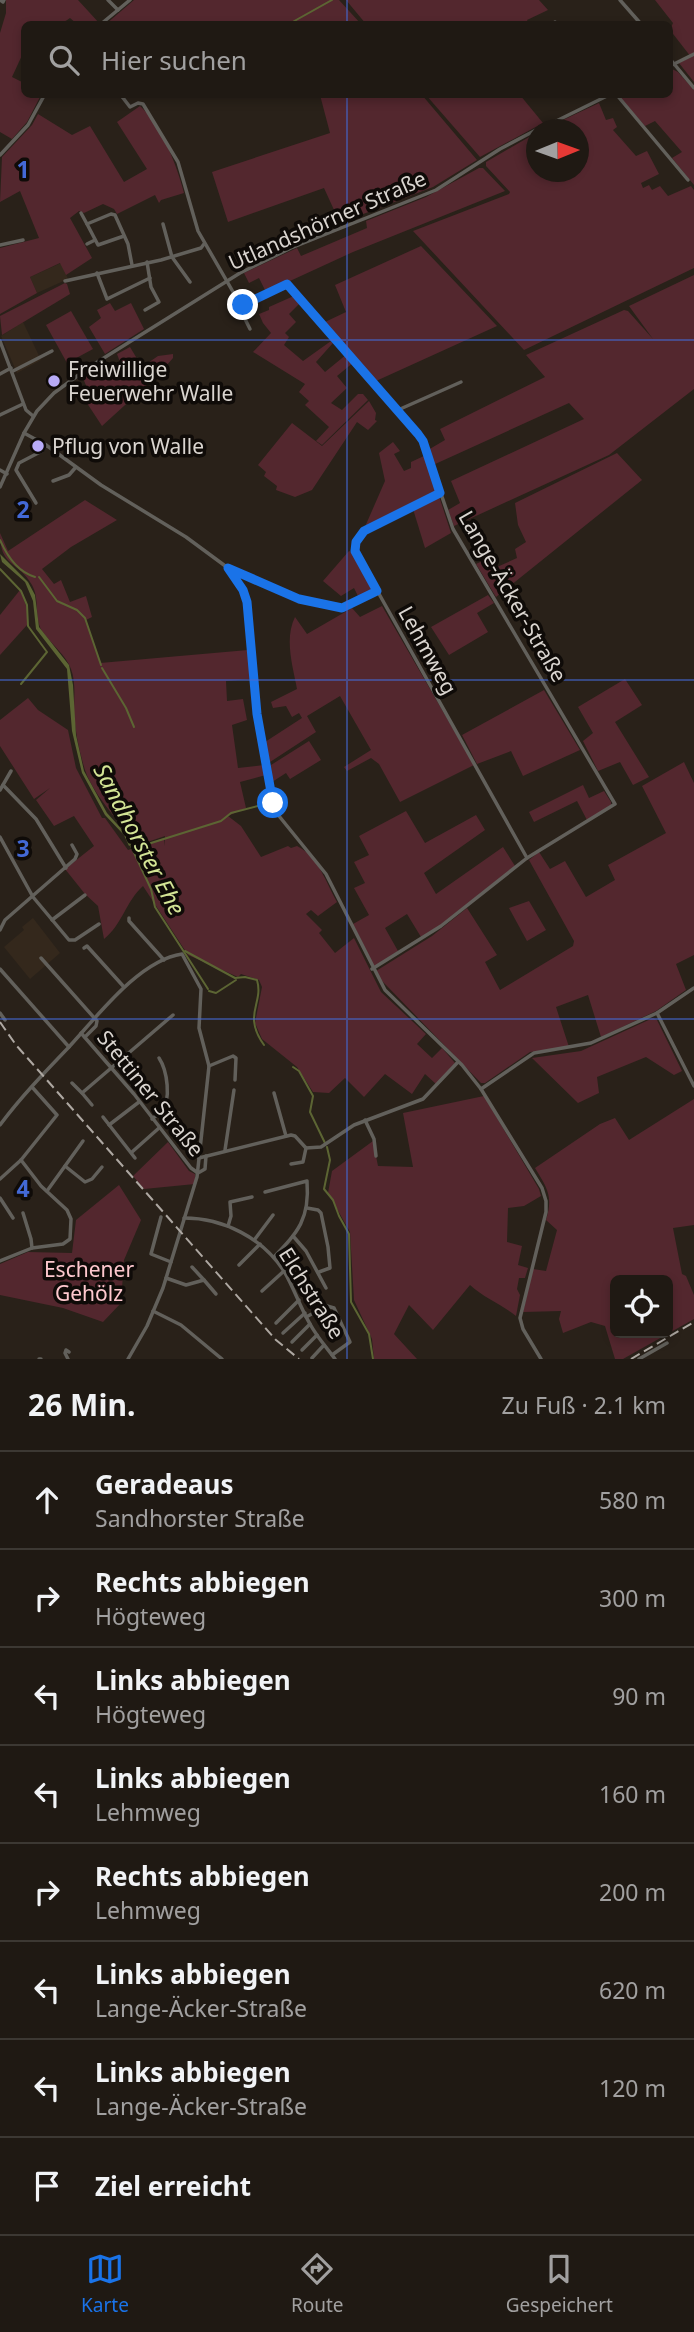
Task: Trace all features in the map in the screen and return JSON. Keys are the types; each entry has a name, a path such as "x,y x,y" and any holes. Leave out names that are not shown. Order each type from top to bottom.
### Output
{"street":[{"path":"108,0 118,10"},
{"path":"105,21 130,0"},
{"path":"620,0 638,21"},
{"path":"673,64 694,54"},
{"path":"673,66 694,88"},
{"path":"0,155 27,125 43,98"},
{"path":"123,98 130,107 143,104 173,153 182,173 192,218 240,304 250,328"},
{"name":"Utlandshörner Straße","path":"561,119 605,98"},
{"path":"616,98 688,180"},
{"name":"Utlandshörner Straße","path":"0,487 33,416 48,398 72,380 227,281 291,248 436,190 500,149 526,136"},
{"path":"81,213 99,245 124,236"},
{"path":"87,224 112,214 116,217 132,265"},
{"path":"163,224 172,257 190,282"},
{"path":"0,245 23,240"},
{"path":"87,244 95,240"},
{"path":"65,281 172,257 201,248 205,244"},
{"path":"145,310 159,302 151,287 147,262"},
{"path":"97,273 108,300 150,278"},
{"name":"Lange-Äcker-Straße","path":"240,304 287,284 423,441 456,534 615,804 527,858"},
{"path":"0,341 23,404 33,416"},
{"path":"0,374 52,351"},
{"path":"398,410 461,382"},
{"path":"0,415 23,404"},
{"path":"24,433 186,537 228,568 299,599 342,608 377,591"},
{"path":"36,503 16,470 19,463 42,451 46,445"},
{"path":"53,481 69,475 76,467"},
{"path":"0,471 7,474"},
{"name":"Lehmweg","path":"440,493 370,527 356,542 355,548 527,858"},
{"path":"228,568 243,590 247,602 257,714 273,803 279,816 326,874 384,990 458,1062 481,1089 537,1180 546,1201 520,1318 523,1329 541,1359"},
{"path":"0,790 11,771"},
{"path":"3,785 41,825 66,868"},
{"path":"0,837 33,897 65,936 73,941 99,924"},
{"path":"0,930 5,920 75,859 77,854 72,845"},
{"path":"372,969 441,926 527,858"},
{"path":"52,920 85,895"},
{"path":"129,918 164,960"},
{"path":"84,948 87,946 124,987"},
{"path":"0,1125 124,987 164,960 182,954 201,989 199,1028 209,1066 197,1182 166,1278 153,1311 128,1359"},
{"path":"41,958 98,1023 85,1037"},
{"path":"0,969 69,1047"},
{"path":"481,1089 534,1054 591,1043 657,1013 694,988"},
{"path":"0,1013 5,1020"},
{"path":"657,1013 694,1086"},
{"path":"82,1093 173,1015"},
{"name":"Stettiner Straße","path":"81,1033 191,1168 198,1173"},
{"path":"209,1066 233,1056 236,1058 235,1080"},
{"path":"152,1119 162,1112 167,1087 166,1070 159,1058"},
{"path":"306,1148 321,1147 365,1120 424,1099 458,1062"},
{"path":"236,1069 238,1074"},
{"path":"72,1083 92,1105"},
{"path":"0,1179 21,1160 57,1115 32,1087"},
{"path":"225,1150 234,1090"},
{"path":"274,1093 286,1136"},
{"path":"110,1125 139,1102"},
{"path":"103,1117 135,1157"},
{"path":"365,1120 374,1139 376,1156"},
{"path":"131,1152 159,1128"},
{"path":"199,1158 286,1136 295,1136 306,1148"},
{"path":"47,1191 83,1141"},
{"path":"291,1164 303,1162 306,1148"},
{"path":"198,1173 205,1169 206,1156"},
{"path":"0,1261 32,1248 62,1244 70,1239 70,1215 21,1160"},
{"path":"65,1166 85,1182 102,1167"},
{"path":"265,1192 307,1181 307,1208 303,1221 274,1257"},
{"path":"229,1226 230,1202 252,1197"},
{"path":"0,1198 13,1218"},
{"path":"307,1208 321,1213 328,1247 330,1268 319,1272"},
{"path":"23,1213 32,1248"},
{"path":"255,1239 273,1216"},
{"path":"161,1217 151,1254 171,1262"},
{"name":"Elchstraße","path":"184,1217 195,1217 229,1226 255,1239 284,1271 310,1324 334,1357"},
{"path":"293,1236 306,1251 326,1288"},
{"path":"239,1265 260,1244"},
{"path":"192,1267 216,1294"},
{"path":"262,1291 284,1271"},
{"path":"166,1278 186,1285 204,1280"},
{"path":"276,1323 299,1300"},
{"path":"283,1334 305,1315 327,1306 334,1308 350,1342 334,1357"},
{"path":"153,1311 181,1325 222,1359"},
{"path":"292,1342 310,1324"},
{"path":"302,1350 317,1335"},
{"path":"639,1359 667,1343"},
{"path":"312,1358 324,1346"}],"shaded area":[{"path":"61,263 68,279 37,293 30,277"},
{"path":"23,322 41,360 17,373 1,336"},
{"path":"0,554 28,582 35,595 39,627 69,665 76,735 84,771 107,813 127,835 131,844 129,846 124,835 105,815 82,773 72,731 67,669 36,629 33,601 25,582 2,562"},
{"path":"33,918 60,953 30,979 4,947 24,930 22,927"}],"green space":[{"path":"6,0 78,0 97,21 74,21 70,18 65,21 21,21 21,58 12,77 21,82 21,98 39,98 27,122 12,139 0,132 0,33 6,13"},
{"path":"134,0 339,0 358,21 110,21"},
{"path":"346,0 539,0 548,10 528,21 364,21"},
{"path":"655,0 694,0 694,82 679,63 691,57 673,34 671,21"},
{"path":"673,70 678,72 694,90 694,185 672,158 682,152 655,121 645,126 621,98 673,98"},
{"path":"321,98 425,98 477,160 433,187 340,223 324,188 228,222 212,172 330,133"},
{"path":"429,98 522,98 540,119 526,119 526,132 480,157"},
{"path":"599,103 606,120 613,118 617,127 613,130 636,156 647,151 659,174 641,183 643,188 649,185 652,190 660,186 668,196 691,186 694,190 694,268 524,350 413,231 509,194 486,166 486,162 526,139 526,182 589,182 589,119 565,119"},
{"path":"140,106 155,124 167,146 184,193 159,203 155,195 117,214 114,209 103,204 84,213 79,211 70,218 92,258 66,275 60,263 30,277 37,293 0,314 0,248 39,238 20,191 0,202 2,157 32,125 38,114 72,135 90,126 124,182 147,169 117,122"},
{"path":"483,168 505,191 353,252 266,292 259,278 249,283 244,273 297,248 301,256 367,228 366,221 426,197"},
{"path":"421,246 497,326 376,381 325,322 346,312 335,285"},
{"path":"694,275 694,389 609,455 454,526 448,510 460,503 451,481 584,419 569,403 433,465 428,450 445,440 440,429 545,377 526,355 624,310 628,311 653,339 629,306"},
{"path":"65,283 70,294 2,335 0,316"},
{"path":"296,295 302,301 289,314 296,322 285,333 289,337 284,345 303,361 331,341 333,343 316,362 325,372 347,354 354,362 337,376 347,388 331,403 342,410 358,394 363,394 368,400 322,445 316,441 329,427 305,405 309,401 299,392 305,384 253,352 271,333 259,314"},
{"path":"110,303 115,311 131,303 144,329 105,354 89,327 101,318 97,310"},
{"path":"71,311 93,349 67,363 46,325"},
{"path":"130,347 142,367 158,356 173,354 173,358 102,426 81,394 88,390 82,376 97,366 102,373 120,362 117,354"},
{"path":"369,401 377,421 368,430 357,422 312,490 295,497 276,490 277,486 264,476 266,472 258,465 292,423 322,446"},
{"path":"393,442 400,451 394,454 404,471 411,468 411,462 426,455 439,491 364,529 385,481 379,453"},
{"path":"617,453 642,480 496,597 476,564 491,557 497,567 517,558 515,549 526,542 518,525 515,503"},
{"path":"439,496 451,533 425,548 413,509"},
{"path":"85,500 117,520 71,547 42,569 54,584 61,580 70,602 86,596 92,617 86,620 100,663 248,650 251,679 226,681 227,701 243,699 247,720 232,725 238,768 264,765 266,775 240,782 246,808 228,816 241,826 261,857 288,846 297,846 311,857 337,902 318,916 311,910 306,914 322,930 319,933 335,953 354,938 381,992 426,1034 417,1044 432,1058 442,1048 455,1063 436,1084 425,1074 412,1094 385,1074 364,1097 345,1078 329,1093 313,1092 297,1067 262,1039 255,1023 262,987 259,980 241,974 238,977 188,955 143,886 104,939 98,906 65,869 94,846 74,816 54,826 36,800 50,788 34,799 0,746 0,720 28,698 38,710 68,730 76,768 102,818 105,818 128,850 164,838 165,846 165,836 133,847 90,781 76,734 73,674 66,659 42,631 32,585 6,558 1,544 0,533 8,551"},
{"path":"349,551 355,554 375,591 360,600 354,588 341,596 323,581"},
{"path":"20,590 27,608 27,625 0,655 0,615"},
{"path":"488,595 494,603 477,613 488,632 449,655 431,627"},
{"path":"382,606 474,765 400,802 379,764 371,758 347,771 344,767 371,750 340,696 307,716 316,732 270,762 265,742 302,718 299,713 292,717 286,706 273,708 271,702 297,689 290,644 295,617 307,634 352,608 360,617"},
{"path":"625,679 642,705 615,722 649,777 633,785 620,762 598,771 583,741 593,733 578,707"},
{"path":"544,690 580,750 523,776 511,751 477,764 462,735"},
{"path":"309,741 321,760 290,779 286,773 272,782 271,765"},
{"path":"684,762 694,783 694,955 676,964 686,990 656,1011 601,1037 588,995 556,1007 569,1047 530,1052 485,1083 481,1083 376,975 376,971 432,936 467,908 497,955 485,962 500,990 573,946 574,941 529,860 539,852 550,869 565,861 586,897 615,880 608,865 666,833 642,786"},
{"path":"583,785 589,798 604,791 611,806 587,820 577,801 534,822 529,812"},
{"path":"406,811 425,843 476,815 485,830 424,873 436,894 503,847 515,866 421,937 407,914 385,928 398,951 374,967 353,924 369,915 354,888 365,883 354,862 369,855 359,836"},
{"path":"529,901 546,930 527,941 509,908"},
{"path":"653,1018 657,1020 682,1071 674,1075 646,1057 597,1077 599,1093 578,1103 532,1058 581,1051"},
{"path":"484,1096 541,1196 524,1206 508,1208 507,1242 522,1246 518,1265 528,1268 525,1278 519,1278 517,1289 520,1295 516,1316 470,1285 433,1330 409,1305 394,1334 417,1359 374,1359 372,1339 354,1300 350,1232 328,1193 332,1171 373,1141 378,1166 413,1167 403,1113"},
{"path":"694,1099 694,1225 673,1228 682,1274 686,1276 694,1295 694,1319 673,1331 673,1275 610,1275 610,1338 660,1338 623,1359 615,1359 605,1326 591,1322 563,1333 559,1319 561,1311 523,1312 533,1269 546,1271 557,1230 546,1220 548,1193 535,1168 600,1124 615,1118 629,1140"},
{"path":"168,1142 189,1171 195,1174 195,1184 144,1189 133,1176"},
{"name":"Eschener Gehölz","path":"119,1185 141,1220 124,1260 121,1303 103,1322 63,1308 0,1295 0,1264 28,1252 72,1253 76,1220"}],"waterway":[{"path":"294,21 332,0"},
{"path":"0,540 14,563 35,577"},
{"path":"0,569 21,591 27,605 28,626 47,652 21,684"},
{"path":"39,577 57,601 77,610 85,618 101,665"},
{"path":"102,668 134,727"},
{"path":"132,849 221,821 231,813 269,803"},
{"name":"Sandhorster Ehe","path":"130,844 151,889 155,907 208,989"},
{"name":"Sandhorster Ehe","path":"185,951 235,978 257,980 258,996 254,1017 264,1045"},
{"name":"Sandhorster Ehe","path":"209,991 216,993 236,980"},
{"name":"Sandhorster Ehe","path":"293,1067 299,1071 313,1096 310,1112 325,1143"},
{"name":"Sandhorster Ehe","path":"327,1147 330,1160 324,1189 333,1200 349,1234 351,1302 369,1334 373,1359"}],"railway":[{"path":"0,1022 16,1045 276,1340 299,1359"},
{"path":"631,1359 694,1322"}],"place":[{"name":"Freiwillige Feuerwehr Walle","path":"54,381"},
{"name":"Pflug von Walle","path":"38,446"}],"route":[{"path":"243,305 287,284 418,434 423,441 440,493 364,531 356,542 355,551 377,591 351,606 342,608 299,599 228,568 243,590 247,602 257,714 273,803"}]}
